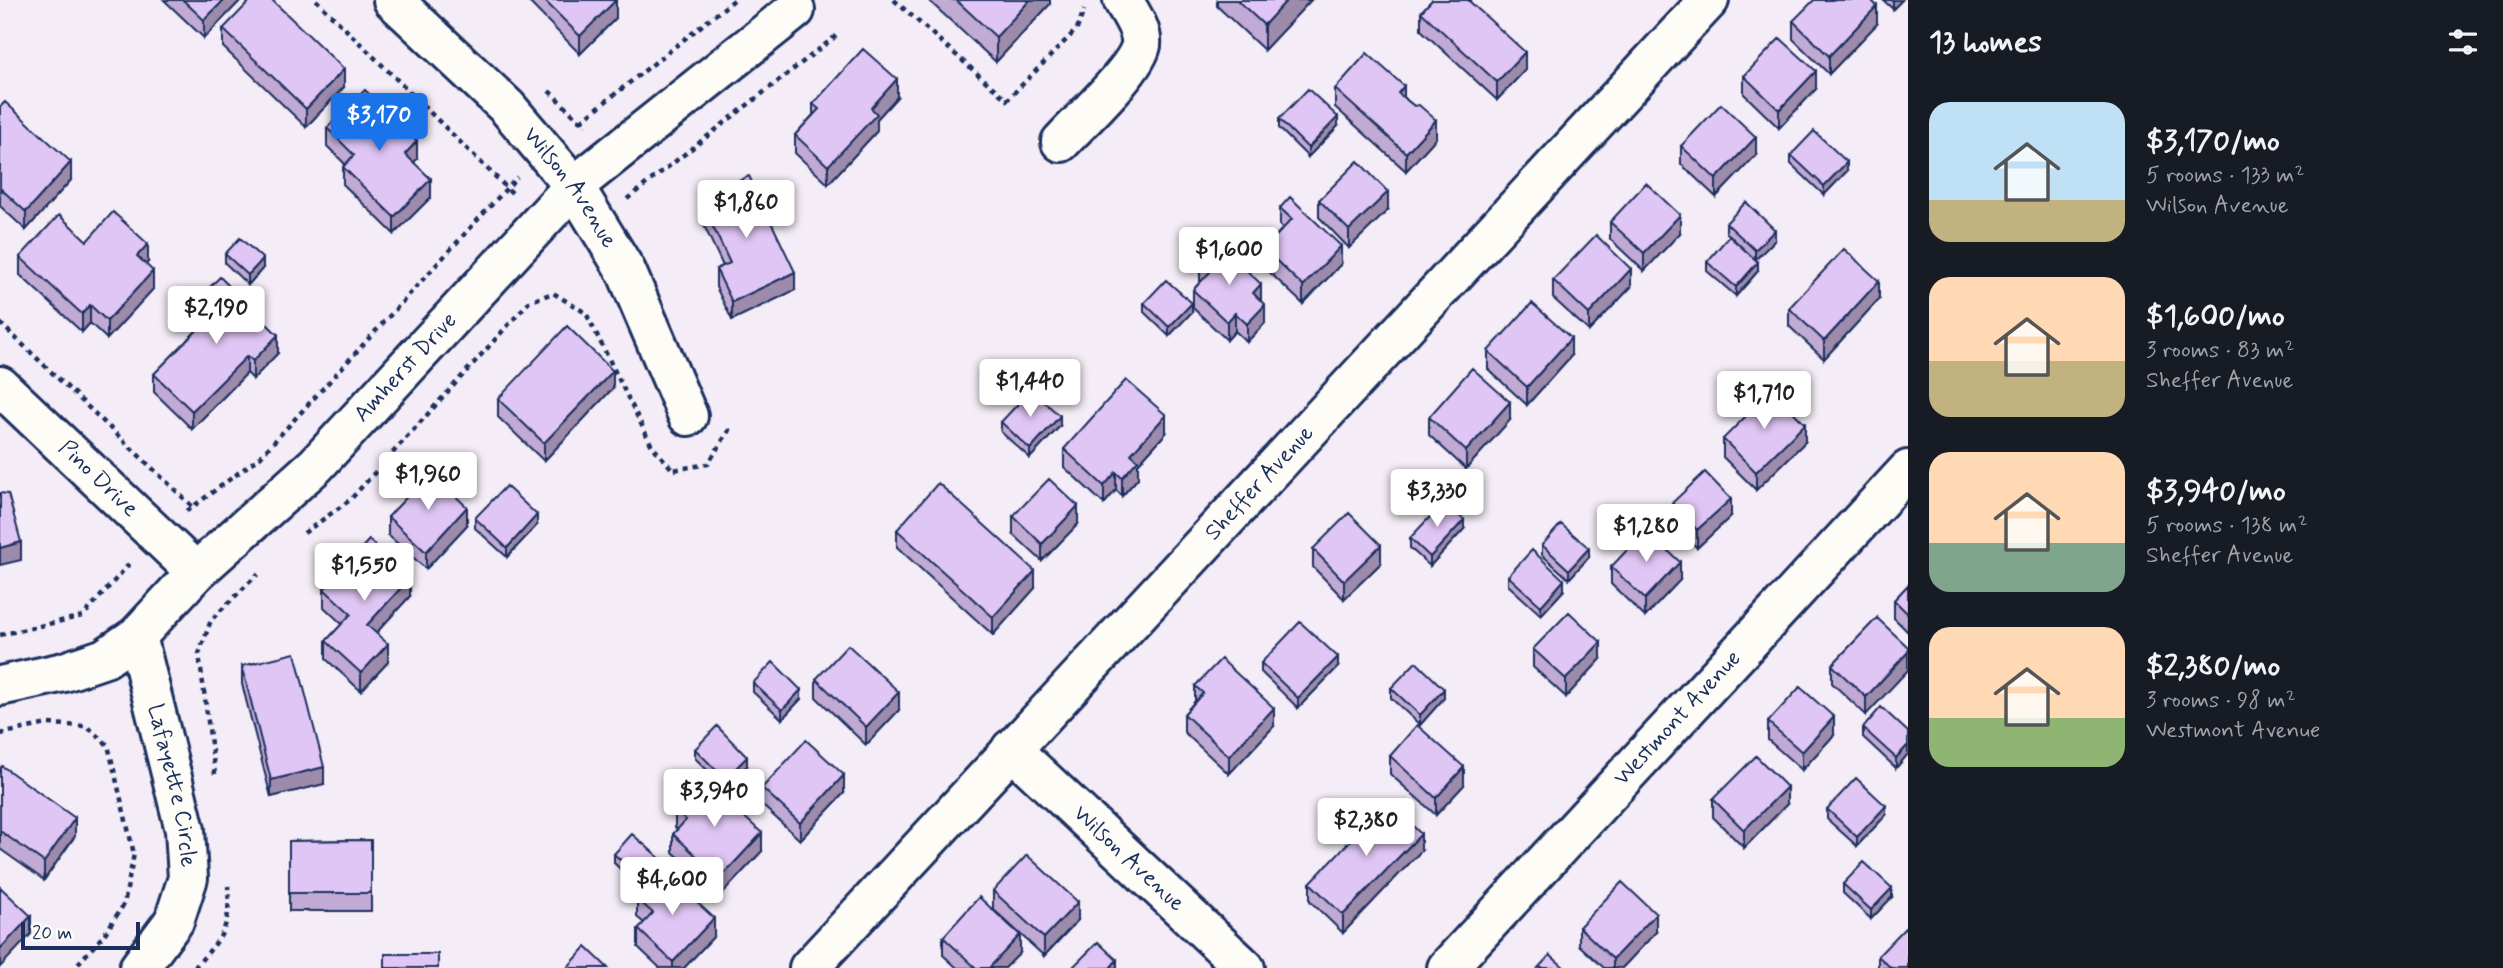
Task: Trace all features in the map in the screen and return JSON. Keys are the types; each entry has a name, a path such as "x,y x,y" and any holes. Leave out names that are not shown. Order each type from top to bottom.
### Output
{"street":[{"name":"Wilson Avenue","path":"393,0 507,107 574,186 626,271 688,416"},
{"name":"Sheffer Avenue","path":"810,968 1709,0"},
{"path":"1061,142 1134,62 1141,43 1136,23 1105,1"},
{"name":"Amherst Drive","path":"0,686 64,672 105,658 137,636 196,572 316,465 574,186 795,10"},
{"name":"Pino Drive","path":"0,386 196,572"},
{"name":"Westmont Avenue","path":"1447,968 1908,470"},
{"name":"Lafayette Circle","path":"137,636 185,830 188,878 174,921 139,968"},
{"name":"Wilson Avenue","path":"1011,749 1245,968"}],"path":[{"path":"316,0 541,223"},
{"path":"0,635 83,616 157,534 260,457 543,148 581,122 734,0"},
{"path":"894,0 1007,100 1105,1"},
{"path":"542,84 581,122 609,156 621,204 836,36"},
{"path":"301,536 350,500 529,303 552,293 586,313 652,446 673,470 708,464 729,430 726,419"},
{"path":"0,323 192,507"},
{"path":"217,785 199,654 211,620 261,572"},
{"path":"0,734 47,723 86,726 108,745 134,854 124,904 104,935 74,968"},
{"path":"194,968 219,940 230,914 228,876"}],"building":[{"path":"183,0 224,0 204,20"},
{"path":"251,0 272,0 344,69 306,109 223,29"},
{"path":"544,0 616,0 580,36"},
{"path":"956,0 1030,0 996,37"},
{"path":"1237,0 1287,0 1264,25"},
{"path":"1432,0 1468,0 1525,52 1497,82 1421,12"},
{"path":"1814,0 1871,0 1877,6 1829,56 1793,21"},
{"path":"1780,38 1816,71 1779,110 1744,76"},
{"path":"863,49 897,79 871,108 877,114 828,166 795,135 819,109 813,104"},
{"path":"1367,53 1404,86 1398,93 1414,106 1419,105 1436,120 1406,153 1335,89"},
{"path":"1308,89 1338,117 1308,148 1279,119"},
{"path":"365,90 417,141 405,154 431,179 394,217 343,167 354,155 327,128"},
{"path":"5,102 71,162 26,212 0,188 0,107"},
{"path":"1721,104 1756,137 1716,179 1681,146"},
{"path":"1814,131 1847,162 1824,186 1791,155"},
{"path":"1358,161 1388,192 1349,230 1319,200"},
{"path":"749,176 795,272 732,302 716,269 730,263 700,199"},
{"path":"1646,183 1680,215 1644,253 1610,222"},
{"path":"1290,197 1341,246 1303,286 1264,249 1292,219 1280,208"},
{"path":"1746,202 1775,230 1755,250 1726,223"},
{"path":"113,212 148,244 137,256 153,271 107,321 90,305 82,314 20,257 59,215 87,241"},
{"path":"1596,235 1631,269 1589,314 1553,280"},
{"path":"1729,236 1758,262 1736,287 1707,262"},
{"path":"240,238 263,259 248,275 225,254"},
{"path":"1218,243 1261,284 1253,293 1265,305 1247,324 1235,313 1227,322 1193,290 1210,272 1200,262"},
{"path":"1844,249 1879,281 1824,341 1789,308"},
{"path":"220,277 278,335 253,361 247,356 192,411 154,374 213,314 198,299"},
{"path":"1166,280 1192,303 1169,327 1144,303"},
{"path":"1532,303 1571,338 1527,387 1488,351"},
{"path":"567,326 613,371 544,443 498,399"},
{"path":"1472,368 1510,402 1466,451 1429,417"},
{"path":"1126,380 1166,415 1131,454 1138,460 1122,478 1116,472 1104,486 1064,449"},
{"path":"1031,390 1060,416 1030,449 1001,422"},
{"path":"1772,390 1805,424 1756,472 1723,439"},
{"path":"430,472 467,507 426,552 388,517"},
{"path":"1705,472 1731,499 1697,530 1672,503"},
{"path":"1049,479 1078,506 1042,544 1013,516"},
{"path":"938,483 1035,571 993,617 897,530"},
{"path":"506,486 537,515 507,548 475,518"},
{"path":"0,493 8,494 21,542 0,548"},
{"path":"1444,502 1464,520 1430,557 1410,538"},
{"path":"1349,513 1381,545 1344,581 1313,549"},
{"path":"1561,524 1589,548 1569,570 1542,545"},
{"path":"1646,530 1680,562 1645,599 1611,567"},
{"path":"369,540 410,578 367,625 388,644 361,673 326,641 351,614 324,589"},
{"path":"1532,550 1564,580 1541,606 1508,576"},
{"path":"1908,585 1908,614 1894,600"},
{"path":"1569,612 1601,642 1566,679 1533,649"},
{"path":"1877,618 1908,647 1908,652 1866,697 1832,665"},
{"path":"1300,622 1338,657 1298,698 1261,663"},
{"path":"848,645 899,692 866,727 816,679"},
{"path":"295,653 324,767 271,780 242,666"},
{"path":"1221,659 1274,708 1229,756 1184,714 1203,693 1195,686"},
{"path":"773,662 801,690 782,710 753,683"},
{"path":"1416,662 1444,689 1420,715 1391,688"},
{"path":"1800,687 1834,717 1802,752 1768,722"},
{"path":"1881,707 1908,732 1908,745 1896,758 1863,728"},
{"path":"1417,725 1464,767 1436,798 1390,756"},
{"path":"717,726 747,757 725,779 695,749"},
{"path":"806,740 844,775 800,823 762,788"},
{"path":"1756,756 1787,787 1744,830 1713,799"},
{"path":"2,766 75,818 44,862 0,831"},
{"path":"1856,778 1886,806 1857,837 1827,809"},
{"path":"703,779 762,833 720,878 673,834 686,820 675,809"},
{"path":"1388,801 1421,834 1343,915 1310,883"},
{"path":"632,834 662,860 643,881 614,854"},
{"path":"371,840 371,893 289,893 289,841"},
{"path":"1027,855 1078,902 1044,938 993,891"},
{"path":"1864,862 1892,888 1871,910 1843,884"},
{"path":"663,871 714,918 673,962 638,929 653,913 637,899"},
{"path":"1622,882 1656,914 1613,959 1579,927"},
{"path":"0,887 31,916 0,949"},
{"path":"979,897 1020,935 989,968 976,968 943,937"},
{"path":"1905,928 1908,931 1908,968 1891,968 1878,956"},
{"path":"1098,942 1117,960 1110,968 1072,968"},
{"path":"586,947 608,968 567,968"},
{"path":"385,954 438,954 438,968 385,968"},
{"path":"1550,955 1565,968 1538,968"}]}
